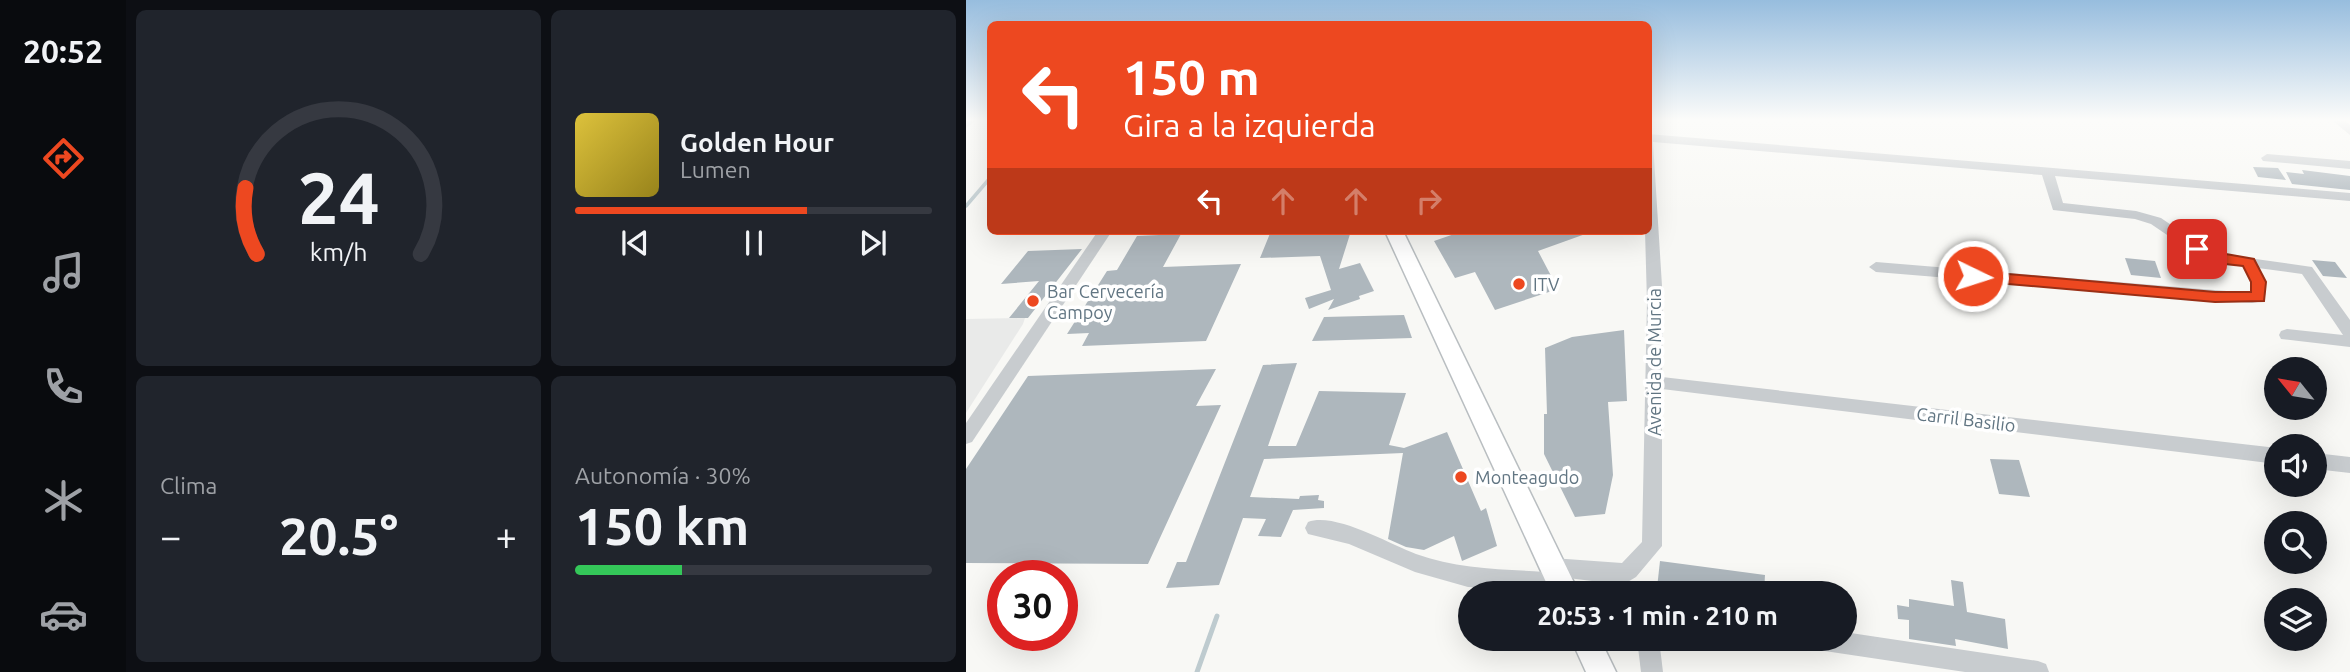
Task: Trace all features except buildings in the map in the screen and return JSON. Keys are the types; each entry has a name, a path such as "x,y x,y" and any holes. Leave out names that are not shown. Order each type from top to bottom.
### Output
{"main road":[{"path":"1396,235 1559,581"},
{"path":"1591,651 1601,672"}],"street":[{"path":"1817,152 2350,197"},
{"path":"2267,158 2350,165"},
{"path":"2047,172 2058,207 2136,215 2156,221 2197,249 2225,259 2307,270 2350,332"},
{"name":"Avenida de Murcia","path":"1608,581 1629,570 1652,546 1655,302 1652,234"},
{"path":"966,437 1102,235"},
{"path":"1875,267 2258,297 2258,282 2248,262"},
{"path":"2333,308 2350,309"},
{"path":"2287,335 2350,341"},
{"name":"Carril Basilio","path":"1654,382 2264,454"},
{"path":"2327,462 2350,465"},
{"path":"1315,528 1351,536 1415,563 1468,577 1559,581 1629,570"},
{"path":"1857,645 2038,672"},
{"path":"1649,651 1652,672"}],"shaded area":[{"path":"1025,318 1023,324 966,413 966,319"}],"waterway":[{"path":"966,206 987,182"},
{"path":"1197,672 1217,616"}],"place":[{"name":"ITV","path":"1519,284"},
{"name":"Bar Cervecería Campoy","path":"1033,301"},
{"name":"Monteagudo","path":"1461,477"}],"route":[{"path":"1973,276 2215,297 2258,297 2258,282 2248,262 2225,259 2197,249"}]}
